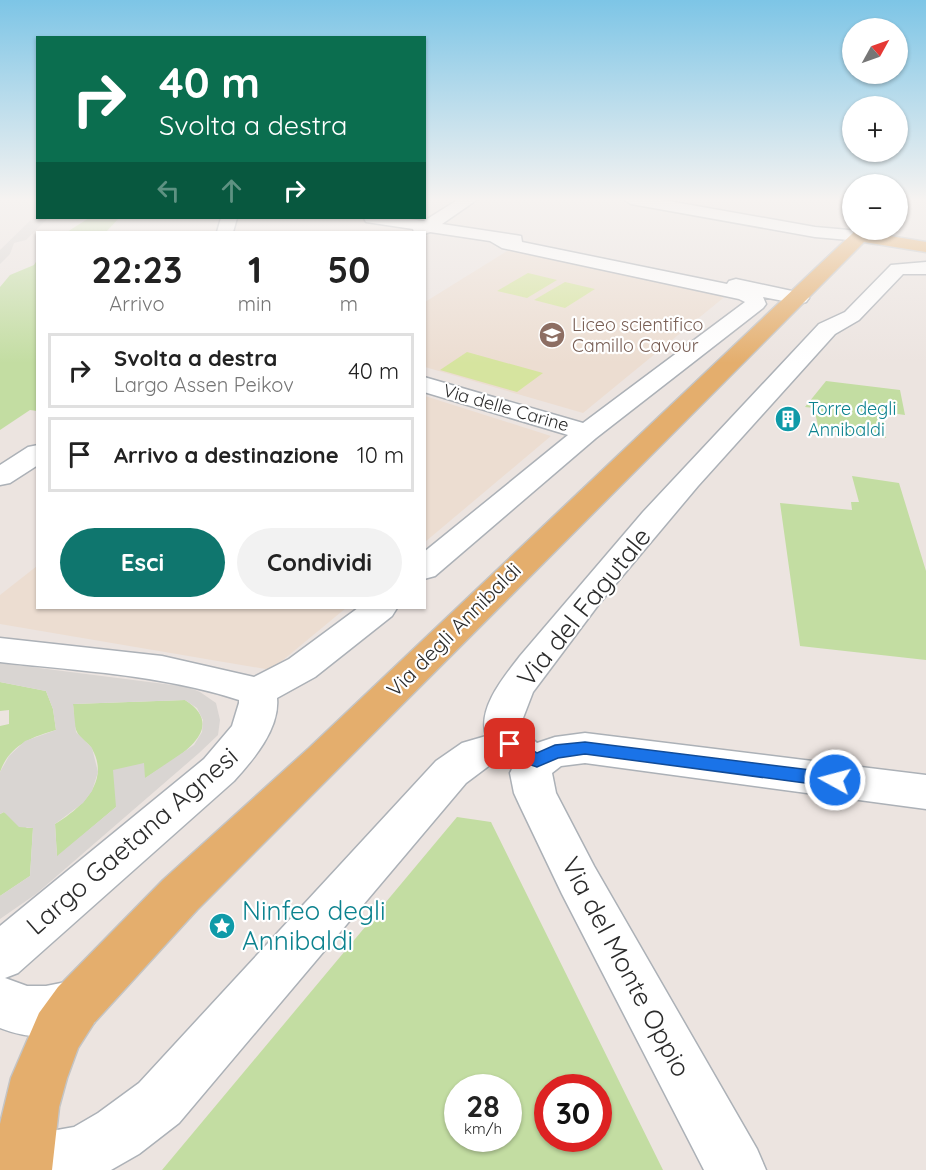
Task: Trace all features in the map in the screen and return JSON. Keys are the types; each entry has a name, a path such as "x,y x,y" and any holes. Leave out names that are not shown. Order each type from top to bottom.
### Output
{"main road":[{"name":"Via degli Annibaldi","path":"67,1019 180,895 842,254"},
{"path":"23,1168 31,1107 39,1078 67,1019"}],"street":[{"path":"426,567 587,432 757,302 745,294 553,254"},
{"path":"580,254 798,298"},
{"name":"Via del Fagutale","path":"523,752 503,726 508,706 533,666 592,591 827,329 852,316 913,268"},
{"name":"Via delle Carine","path":"426,385 587,432"},
{"path":"0,477 36,454"},
{"path":"0,650 166,670 234,684 256,692 302,668 379,609"},
{"name":"Largo Gaetana Agnesi","path":"0,957 219,771 241,745 254,721 259,702 256,692"},
{"path":"23,1168 73,1156 90,1149 117,1134 159,1103 451,772 476,754 555,752 585,748 926,792"},
{"name":"Via del Monte Oppio","path":"523,752 535,793 578,880 736,1170"},
{"path":"0,1001 12,1009 67,1019"}],"shaded area":[{"path":"0,254 10,254 10,254 0,264"},
{"name":"Liceo scientifico Camillo Cavour","path":"503,254 538,254 728,294 583,413 426,367 426,301"},
{"path":"426,397 551,436 426,541"},
{"path":"36,567 36,609 345,609 271,670 0,624 0,595"},
{"path":"0,663 188,687 216,703 220,720 218,735 199,753 36,894 0,919 0,896 30,876 33,828 19,827 4,812 0,814 0,772 9,756 25,741 56,730 53,709 46,691 0,682","holes":["185,700 197,708 203,720 202,732 194,745 145,778 144,763 113,770 116,807 57,856 55,824 83,803 92,791 98,772 92,748 76,732 73,704"]}],"green space":[{"path":"36,262 36,411 30,410 0,430 0,287 10,275 34,265"},
{"path":"528,273 557,280 527,298 497,291"},
{"path":"565,282 595,289 565,308 534,300"},
{"path":"467,352 543,373 517,392 440,370"},
{"path":"826,381 900,390 905,415 883,412 886,438 819,430 814,408 805,407"},
{"path":"852,476 899,483 926,571 926,660 800,646 780,503 852,510 851,502 859,502"},
{"path":"0,682 46,691 53,709 56,730 38,736 15,749 0,772 0,726 9,724 9,710 0,711"},
{"path":"185,700 198,712 202,723 200,734 192,744 144,779 144,763 116,807 57,857 55,824 83,802 90,793 98,773 97,761 92,749 80,737 76,729 73,704"},
{"path":"4,812 27,828 33,828 30,876 0,896 0,814"},
{"path":"457,817 491,822 663,1170 162,1170"}],"place":[{"name":"Liceo scientifico Camillo Cavour","path":"552,335"},
{"name":"Torre degli Annibaldi","path":"788,419"},
{"name":"Ninfeo degli Annibaldi","path":"222,926"}],"route":[{"path":"510,744 519,752 537,760 569,748 585,748 835,780"}]}
